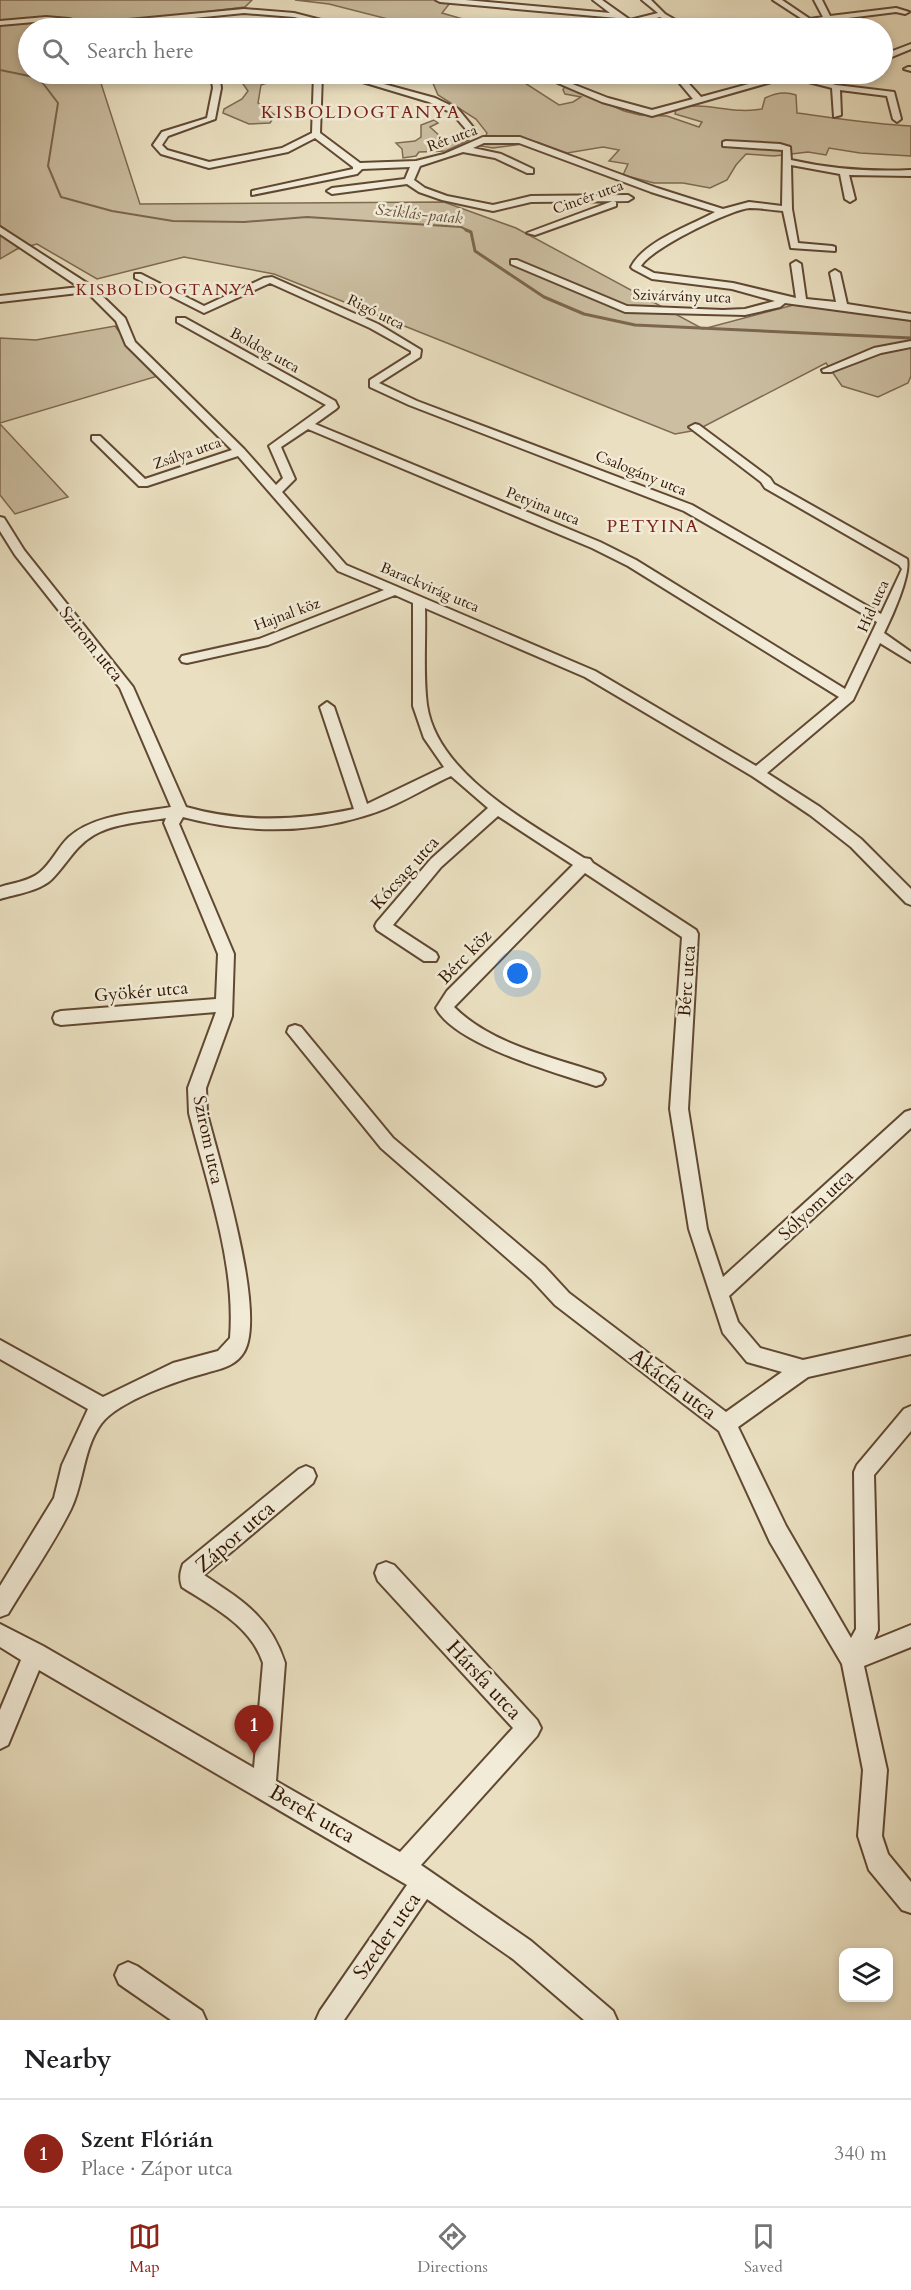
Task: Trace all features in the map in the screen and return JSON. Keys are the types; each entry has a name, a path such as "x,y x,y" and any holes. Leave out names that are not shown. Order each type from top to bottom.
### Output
{"street":[{"path":"440,0 619,16"},
{"path":"597,0 622,18"},
{"path":"646,0 667,18"},
{"path":"777,0 804,18"},
{"path":"818,0 827,18"},
{"path":"836,18 896,10 907,15"},
{"path":"199,18 244,11 273,12 297,18"},
{"path":"653,18 661,15"},
{"path":"0,22 18,21"},
{"path":"893,53 911,46"},
{"path":"216,84 211,119 165,134 157,145 164,152 200,164 218,164 285,150 316,134"},
{"path":"316,134 318,84"},
{"path":"375,84 432,100 455,111 473,132"},
{"path":"566,84 605,100 652,113 754,84"},
{"path":"685,84 698,99"},
{"path":"826,84 891,94 897,120"},
{"path":"836,87 837,115"},
{"path":"316,134 358,166"},
{"name":"Rét utca","path":"255,193 357,171 358,166 416,164 464,150 469,144 483,140 520,140 654,190 687,198 723,212"},
{"path":"726,144 787,149 787,208 794,246 832,249"},
{"path":"464,150 478,150 507,158 530,171"},
{"path":"786,161 843,171 911,173"},
{"path":"409,181 416,164"},
{"path":"843,171 850,199"},
{"path":"332,191 409,181 422,190 445,198 493,208 531,199 628,198"},
{"name":"Cincér utca","path":"532,233 654,190"},
{"path":"723,212 749,205 787,208"},
{"name":"Szivárvány utca","path":"723,212 654,248 641,257 636,267 652,276 733,286 783,300 911,316"},
{"name":"Barackvirág utca","path":"0,230 88,290 121,320 130,343 240,450 342,568 419,602 501,634 590,674 757,773 815,811 856,843 911,899"},
{"name":"Szivárvány utca","path":"514,262 625,309 723,314 776,305 783,300"},
{"path":"796,264 801,301"},
{"path":"836,273 842,306"},
{"name":"Rigó utca","path":"138,276 204,310 267,280 272,280 374,326 416,350 416,355 374,382"},
{"path":"0,299 88,290"},
{"name":"Boldog utca","path":"181,320 331,403 332,407 306,424"},
{"path":"827,370 879,350 911,344"},
{"name":"Csalogány utca","path":"374,382 375,385 413,403 688,508 884,621"},
{"path":"276,492 289,479 275,446 306,424"},
{"name":"Petyina utca","path":"306,424 596,545 632,563 848,697"},
{"name":"Híd utca","path":"695,427 766,480 769,486"},
{"name":"Zsálya utca","path":"96,438 144,484 240,450"},
{"name":"Híd utca","path":"749,477 769,486 907,565 908,569 848,697 757,773"},
{"name":"Szirom utca","path":"0,520 24,559 126,687 180,811 171,823 226,954 224,1016 197,1088 198,1113 236,1259 241,1326 240,1340 235,1349 223,1359 180,1370 133,1391 101,1409 94,1417 72,1466 63,1502 0,1606"},
{"name":"Hajnal köz","path":"187,659 262,642 394,591"},
{"name":"Bérc utca","path":"419,602 420,706 431,738 453,769 497,808 585,863 690,934 679,1109 698,1229 730,1327 754,1355 803,1369"},
{"path":"878,635 911,658"},
{"path":"327,707 362,812"},
{"path":"0,892 36,882 46,876 74,841 91,830 114,822 180,811 209,819 242,824 287,824 329,819 362,812 453,769"},
{"name":"Kócsag utca","path":"430,957 383,926 436,863 497,808"},
{"name":"Bérc köz","path":"585,863 453,996 444,1008 452,1019 470,1030 503,1045 596,1079"},
{"name":"Gyökér utca","path":"61,1018 223,1005"},
{"name":"Akácfa utca","path":"295,1032 387,1143 529,1266 562,1299 726,1424 778,1534 852,1660 874,1770 870,1836 878,1861 911,1901"},
{"name":"Sólyom utca","path":"720,1292 911,1117"},
{"name":"Bérc utca","path":"726,1424 803,1369 911,1345"},
{"path":"0,1349 94,1402 101,1409"},
{"path":"852,1660 867,1630 864,1472 911,1416"},
{"name":"Zápor utca","path":"264,1786 273,1663 271,1651 254,1623 190,1579 191,1572 306,1476"},
{"name":"Hársfa utca","path":"386,1573 529,1728 403,1867"},
{"name":"Berek utca","path":"0,1635 403,1867 522,1950 604,2020"},
{"path":"852,1660 911,1636"},
{"path":"0,1737 35,1654"},
{"name":"Szeder utca","path":"329,2020 424,1882"},
{"path":"128,1975 193,2020"}],"shaded area":[{"path":"0,0 252,0 245,7 153,18 18,18 18,84 101,84 140,204 444,202 516,228 703,329 801,303 911,319 911,376 908,383 878,397 842,386 826,363 697,430 675,434 274,274 184,257 97,279 37,244 17,249 0,259"},
{"path":"295,0 436,0 450,3 442,13 459,18 384,18 329,4"},
{"path":"243,84 264,84 261,85 258,103 275,115 270,123 249,124 223,113 224,109 242,99 248,91"},
{"path":"433,84 526,84 559,105 573,102 581,97 565,94 563,90 565,85 624,111 640,115 667,116 699,127 702,122 675,114 676,109 696,106 739,110 762,109 765,98 788,93 796,95 797,113 911,126 911,156 860,153 829,148 826,155 808,152 774,156 746,154 727,180 710,188 683,183 654,183 623,175 628,164 609,161 619,150 603,147 567,153 537,142 493,148 481,146 487,133 476,119 438,95"},
{"path":"434,120 438,123 430,127 442,138 465,137 469,140 446,151 419,152 416,156 403,158 402,149 396,143 415,141 421,137 421,125"},
{"path":"115,326 131,348 158,376 0,423 0,338 36,340"},
{"path":"0,424 68,497 15,514 0,495"}],"waterway":[{"name":"Sziklás-patak","path":"0,70 18,74"},
{"name":"Sziklás-patak","path":"44,84 58,103 48,166 61,197 112,211 173,221 244,222 307,217 461,227 469,231"},
{"name":"Sziklás-patak","path":"466,230 471,232 475,251 544,297 584,314 635,325 911,338"}],"place":[{"name":"Szent Flórián","path":"254,1755"}],"district":[{"name":"KISBOLDOGTANYA","path":"361,112"},
{"name":"KISBOLDOGTANYA","path":"166,290"},
{"name":"PETYINA","path":"653,526"}]}
